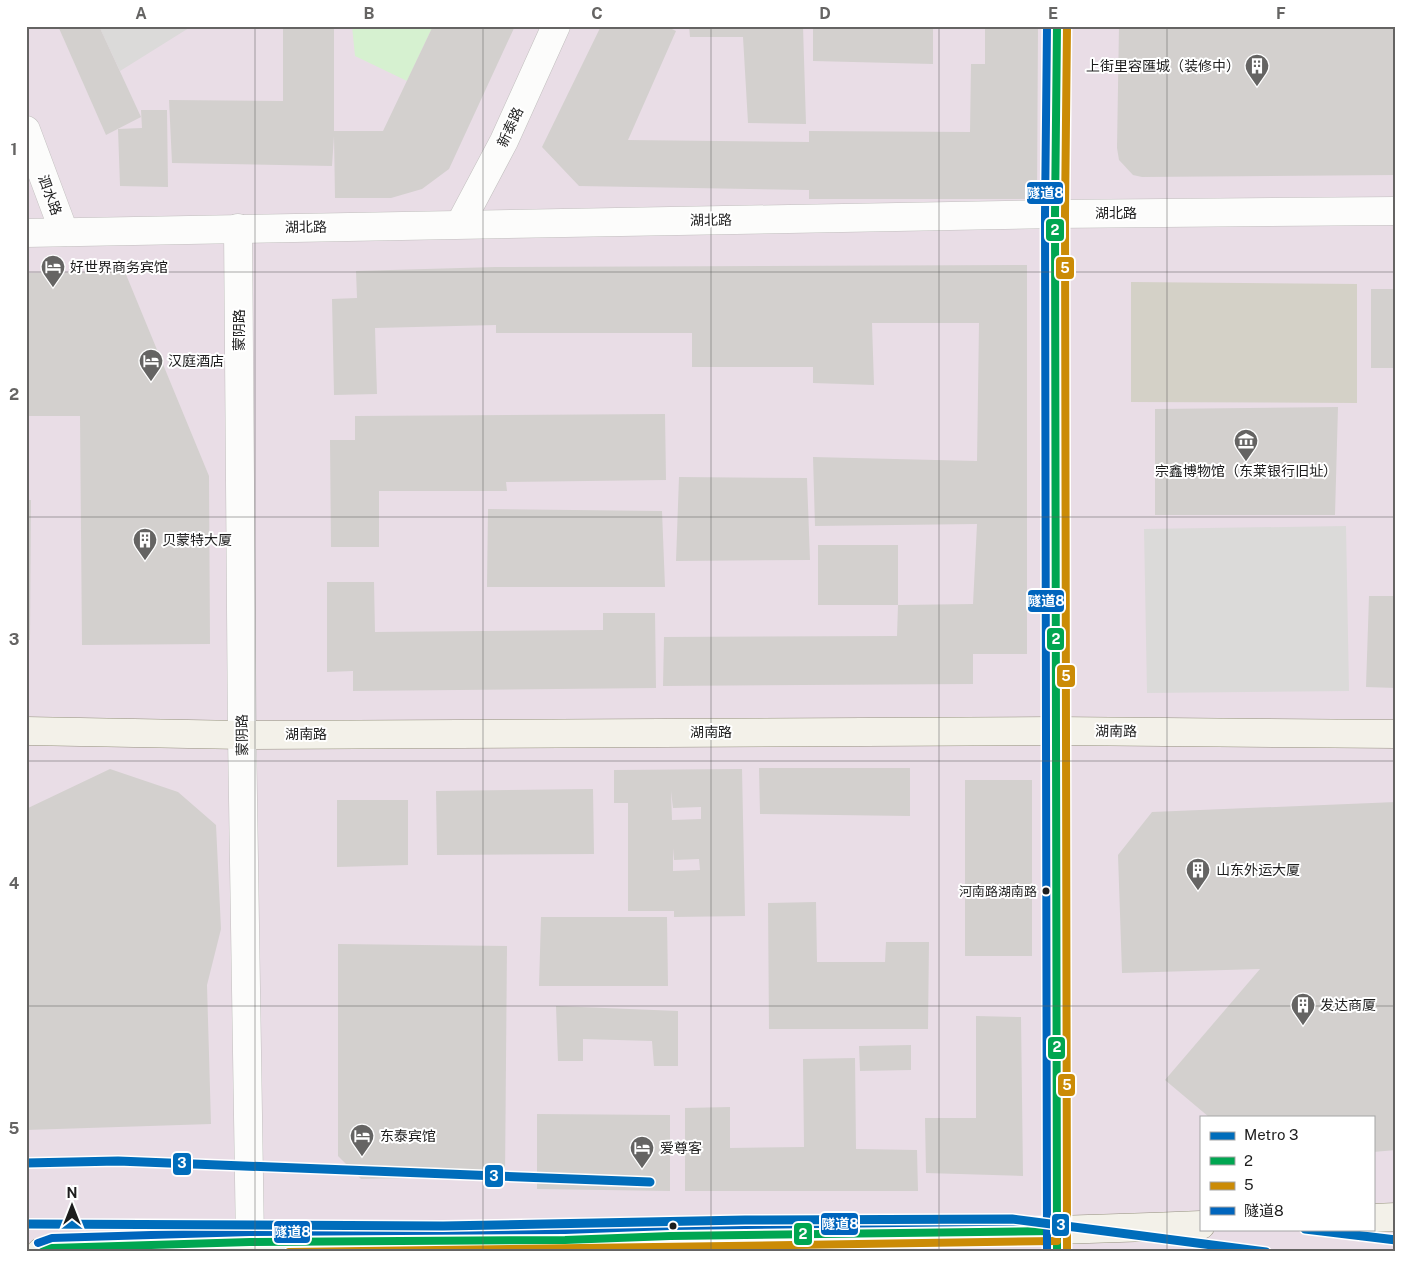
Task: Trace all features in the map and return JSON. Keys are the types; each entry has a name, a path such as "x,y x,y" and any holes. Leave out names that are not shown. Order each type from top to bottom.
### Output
{"street":[{"name":"新泰路","path":"460,224 504,141 556,26"},
{"path":"1057,26 1055,214 1057,1242"},
{"name":"泗水路","path":"26,130 64,232"},
{"name":"湖北路","path":"26,233 1055,214 1396,211"},
{"name":"蒙阴路","path":"238,228 242,735 250,1242"},
{"name":"湖南路","path":"26,730 242,735 1056,730 1396,734"},
{"path":"1374,1218 1396,1217"},
{"path":"40,1248 250,1242 565,1246 670,1236 1057,1242 1200,1225"}],"shaded area":[{"path":"26,26 1396,26 1396,1252 26,1252"},
{"path":"99,26 192,26 120,71"},
{"path":"1131,282 1357,284 1357,403 1131,402"},
{"path":"1346,526 1349,691 1147,693 1144,529"}],"green space":[{"path":"352,26 433,26 407,81 355,56"}],"building":[{"path":"58,26 99,26 141,117 106,135"},
{"path":"283,26 334,26 334,131 383,131 433,26 515,26 449,169 422,189 391,198 335,198 334,136 332,166 172,163 169,100 283,101"},
{"path":"601,26 666,26 676,31 628,140 809,142 809,131 970,132 971,64 985,64 985,26 1038,26 1037,199 809,199 809,190 579,186 542,147"},
{"path":"689,26 803,26 806,124 748,123 743,37 690,37"},
{"path":"813,26 933,26 933,64 813,61"},
{"name":"上街里容匯城（装修中）","path":"1119,26 1396,26 1396,175 1142,177 1133,175 1119,160 1117,148"},
{"path":"141,110 167,110 168,187 120,186 118,129 142,128"},
{"path":"1027,265 1027,654 973,654 973,684 663,686 664,637 897,636 898,605 973,604 977,524 815,526 813,457 977,461 979,323 872,323 874,385 813,383 813,367 692,367 692,333 496,333 496,325 375,328 377,394 334,395 332,299 357,298 356,271 495,267"},
{"path":"125,272 209,476 210,644 82,645 80,416 26,416 26,273"},
{"path":"1371,289 1396,289 1396,368 1371,368"},
{"name":"宗鑫博物馆（东莱银行旧址）","path":"1338,407 1335,515 1155,515 1155,409"},
{"path":"665,414 666,480 506,482 507,491 379,491 379,547 331,547 330,440 355,440 355,416"},
{"path":"679,477 807,478 810,560 676,561"},
{"path":"26,500 31,500 30,640 26,640"},
{"path":"488,509 662,511 665,587 487,587"},
{"path":"818,545 898,545 898,605 818,605"},
{"path":"327,582 374,582 375,632 603,630 603,613 655,613 656,688 353,691 353,671 327,672"},
{"path":"1369,596 1396,596 1396,688 1366,687"},
{"path":"759,768 910,768 910,816 760,814"},
{"path":"110,769 178,792 216,825 221,929 207,985 211,1124 26,1130 26,809"},
{"path":"742,769 745,916 674,917 674,911 628,911 628,803 614,803 614,770","holes":["671,791 673,808 701,807 701,819 672,820","673,848 674,860 699,859 700,870 673,871"]},
{"path":"965,780 1032,780 1032,956 965,956"},
{"path":"593,789 594,854 437,855 436,791"},
{"path":"337,800 408,800 408,865 337,867"},
{"name":"发达商厦","path":"1396,802 1396,1150 1374,1152 1374,1116 1208,1116 1165,1080 1260,969 1122,973 1118,855 1152,812"},
{"path":"816,902 817,962 885,962 886,942 929,942 928,1029 769,1029 768,903"},
{"path":"541,917 667,917 668,986 539,986"},
{"path":"338,944 507,946 505,1176 361,1179 338,1156"},
{"path":"556,1006 678,1011 678,1066 654,1066 652,1041 583,1039 583,1061 558,1061"},
{"path":"976,1016 1021,1017 1023,1176 926,1173 925,1118 976,1118"},
{"path":"911,1045 911,1070 860,1071 859,1046"},
{"path":"855,1058 856,1149 917,1150 918,1191 685,1191 685,1108 730,1107 730,1148 804,1147 803,1059"},
{"path":"537,1114 670,1115 670,1191 537,1189"}],"metro line":[{"name":"3","path":"26,1163 118,1161 650,1182"},
{"name":"3","path":"26,1224 443,1226 745,1220 1012,1219 1266,1252"},
{"name":"3","path":"1313,1230 1396,1240"}],"transit line":[{"name":"隧道8","path":"1047,26 1045,214 1047,1252"},
{"name":"2","path":"1057,26 1055,214 1057,1252"},
{"name":"5","path":"1067,26 1065,214 1067,1252"},
{"name":"隧道8","path":"38,1243 52,1238 250,1232 565,1230 670,1226 1057,1221"},
{"name":"2","path":"42,1252 52,1248 250,1242 565,1240 670,1236 1057,1231"},
{"name":"5","path":"289,1252 1057,1241"}],"place":[{"name":"上街里容匯城（装修中）","path":"1257,87"},
{"name":"好世界商务宾馆","path":"53,288"},
{"name":"汉庭酒店","path":"151,382"},
{"name":"宗鑫博物馆（东莱银行旧址）","path":"1246,462"},
{"name":"贝蒙特大厦","path":"145,561"},
{"name":"河南路湖南路","path":"1046,891"},
{"name":"山东外运大厦","path":"1198,891"},
{"name":"发达商厦","path":"1303,1026"},
{"name":"东泰宾馆","path":"362,1157"},
{"name":"爱尊客","path":"642,1169"}]}
